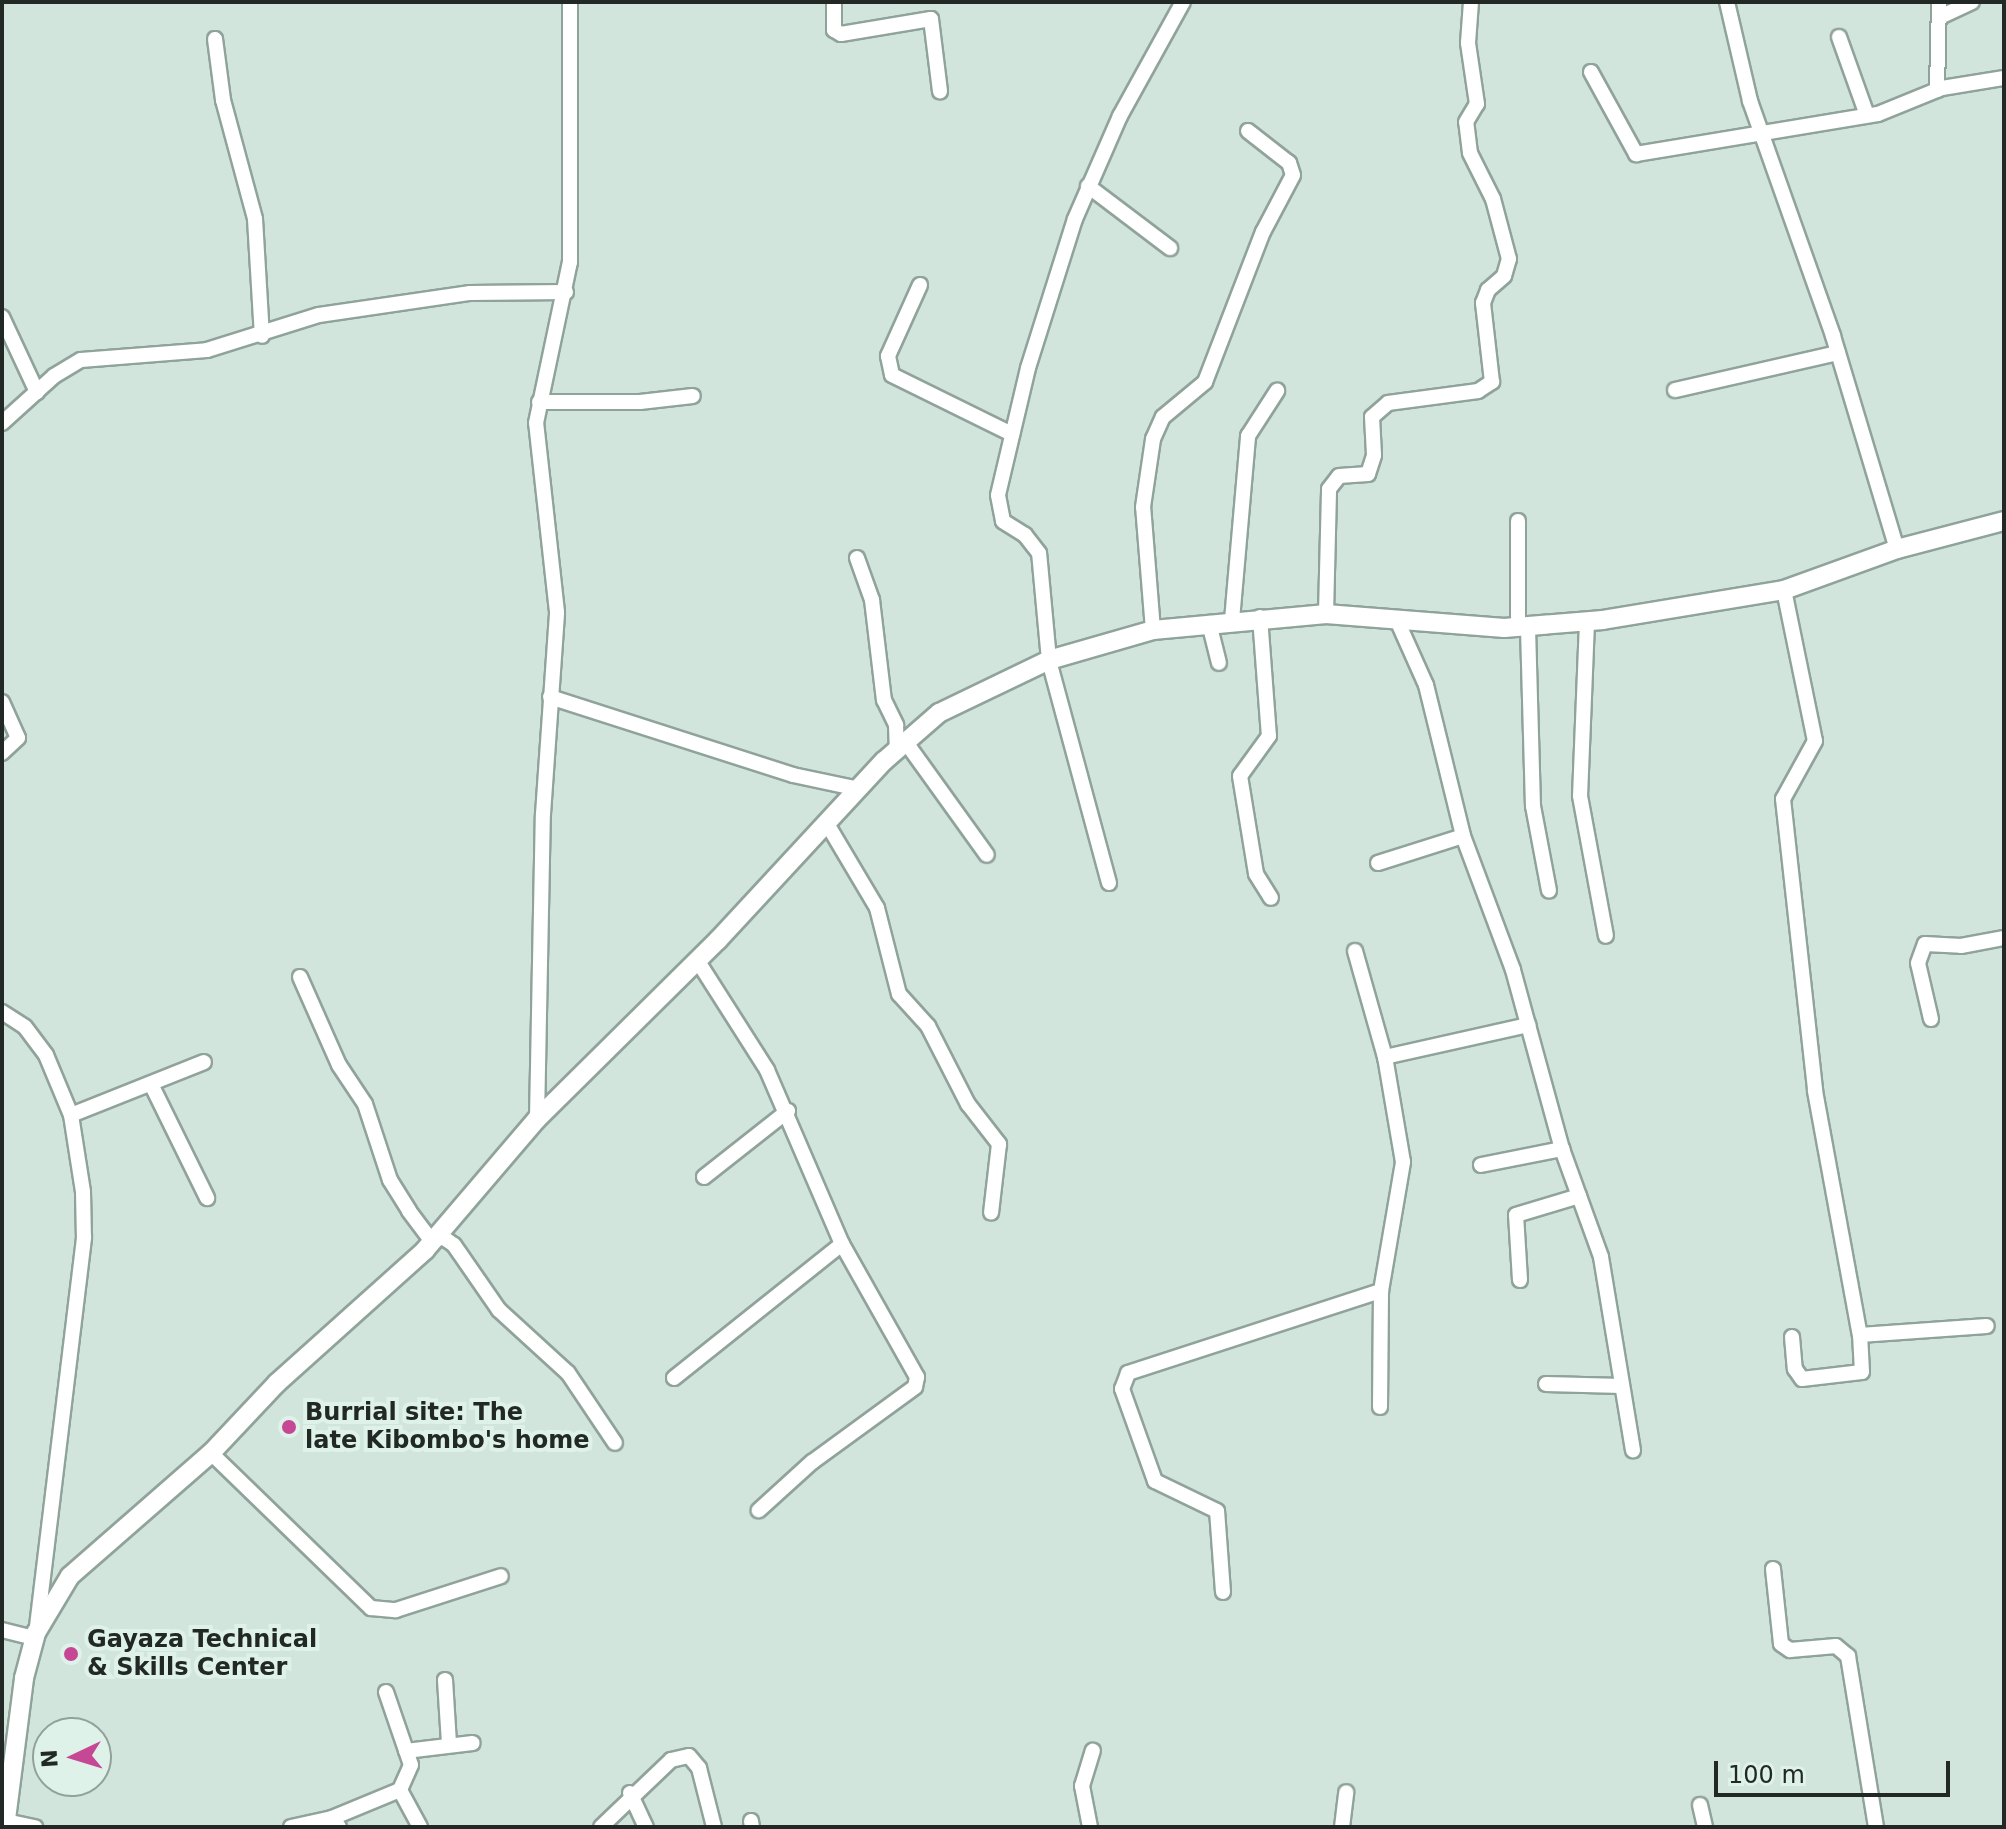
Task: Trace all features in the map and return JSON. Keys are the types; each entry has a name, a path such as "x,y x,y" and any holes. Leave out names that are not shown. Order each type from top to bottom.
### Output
{"street":[{"path":"537,1119 550,697 557,612 536,453 539,402 566,292 574,164 570,2"},
{"path":"834,2 834,30 841,34 931,19 940,91"},
{"path":"1109,883 1049,660 1039,553 1000,514 998,495 1012,434 1088,186 1183,2"},
{"path":"1326,614 1329,489 1339,476 1368,474 1374,455 1372,417 1388,403 1478,391 1492,382 1483,303 1488,290 1504,276 1509,259 1493,199 1470,153 1466,122 1477,104 1468,43 1471,2"},
{"path":"1727,2 1760,131 1838,353 1897,549"},
{"path":"1937,90 1940,9 1972,2"},
{"path":"1839,37 1867,115"},
{"path":"215,39 223,100 255,219 262,336"},
{"path":"1591,72 1636,154 1867,115 1937,90 2004,78"},
{"path":"1153,630 1143,507 1153,439 1163,417 1205,382 1263,232 1293,175 1289,163 1248,131"},
{"path":"1088,186 1170,248"},
{"path":"920,285 888,356 892,375 1012,434"},
{"path":"2,423 37,392 81,360 207,350 262,336 327,313 483,292 566,292"},
{"path":"2,317 37,392"},
{"path":"1675,390 1838,353"},
{"path":"1232,620 1248,436 1277,391"},
{"path":"539,402 640,402 693,396"},
{"path":"1518,521 1533,806 1549,891"},
{"path":"36,1635 70,1576 211,1453 277,1383 425,1250 430,1239 537,1119 697,960 901,744 956,703 1049,660 1153,630 1260,617 1326,614 1523,628 1587,622 1784,590 1897,549 2004,521"},
{"path":"857,558 872,600 884,700 901,744 987,855"},
{"path":"1784,590 1815,741 1783,799 1815,1091 1860,1335 1862,1372 1802,1379 1795,1369 1792,1337"},
{"path":"1260,617 1269,736 1240,776 1256,874 1271,898"},
{"path":"1396,618 1426,685 1463,836 1528,1025 1562,1149 1601,1257 1633,1450"},
{"path":"1587,622 1580,796 1606,936"},
{"path":"1209,623 1219,663"},
{"path":"550,697 793,775 859,789"},
{"path":"2,702 18,738 2,753"},
{"path":"826,822 877,908 899,994 928,1026 968,1104 999,1144 991,1213"},
{"path":"1378,863 1463,836"},
{"path":"1931,1019 1918,963 1925,944 1961,946 2004,938"},
{"path":"1355,951 1385,1057 1403,1162 1381,1291 1380,1407"},
{"path":"697,960 788,1111 842,1244 915,1366 915,1387 812,1462 759,1510"},
{"path":"300,977 339,1065 365,1104 390,1180 430,1239"},
{"path":"2,1012 25,1027 46,1055 71,1115 84,1238 36,1635 17,1723 5,1824 35,1827"},
{"path":"1385,1057 1528,1025"},
{"path":"71,1115 152,1086 204,1062"},
{"path":"152,1086 207,1198"},
{"path":"704,1177 788,1111"},
{"path":"1481,1165 1562,1149"},
{"path":"1520,1280 1516,1215 1579,1196"},
{"path":"430,1239 444,1238 454,1245 499,1310 568,1373 615,1443"},
{"path":"674,1378 842,1244"},
{"path":"1223,1592 1217,1511 1155,1481 1122,1389 1128,1373 1381,1291"},
{"path":"1860,1335 1987,1326"},
{"path":"1546,1384 1622,1386"},
{"path":"211,1453 371,1608 396,1610 501,1576"},
{"path":"1773,1569 1781,1644 1790,1650 1836,1646 1848,1656 1876,1827"},
{"path":"2,1630 36,1635"},
{"path":"445,1680 449,1743"},
{"path":"291,1827 336,1822 400,1790 411,1773 386,1692"},
{"path":"406,1751 449,1743 473,1743"},
{"path":"1090,1827 1082,1786 1093,1751"},
{"path":"601,1827 630,1793 671,1760 689,1756 699,1768 714,1827"},
{"path":"400,1790 420,1827"},
{"path":"1342,1827 1346,1792"},
{"path":"630,1793 646,1827"},
{"path":"1700,1805 1705,1827"}],"place":[{"name":"Burrial site: The late Kibombo's home","path":"289,1427"},
{"name":"Gayaza Technical & Skills Center","path":"71,1654"}]}
